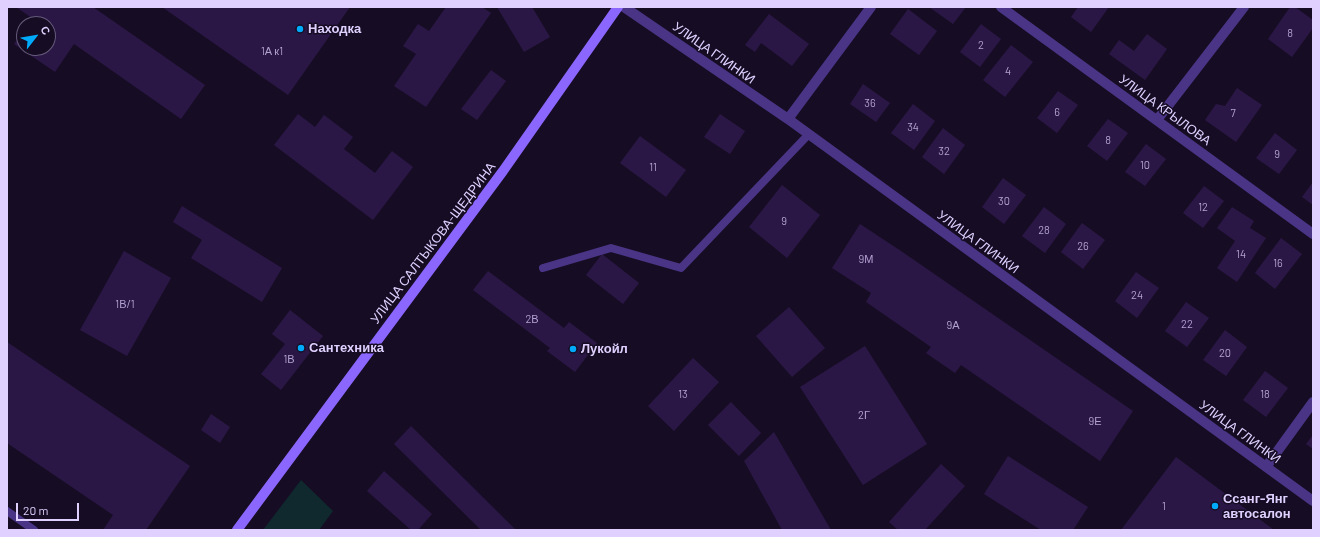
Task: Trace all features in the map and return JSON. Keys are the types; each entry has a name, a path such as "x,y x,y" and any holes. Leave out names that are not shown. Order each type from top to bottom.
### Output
{"main road":[{"name":"УЛИЦА САЛТЫКОВА-ЩЕДРИНА","path":"237,530 503,170 618,7"}],"street":[{"name":"УЛИЦА ГЛИНКИ","path":"624,7 788,120 1313,501"},
{"path":"788,120 871,7"},
{"name":"УЛИЦА КРЫЛОВА","path":"1001,7 1313,234"},
{"path":"1157,120 1244,7"},
{"path":"1266,467 1313,402"}],"lane":[{"path":"543,268 611,248 681,268 808,135"},
{"path":"7,511 34,530"}],"green space":[{"path":"301,480 333,511 319,530 263,530"}],"building":[{"path":"16,7 93,7 205,85 181,119 74,44 55,72 32,56 56,56 56,16 29,16"},
{"path":"162,7 350,7 288,95"},
{"path":"446,7 482,7 491,13 426,107 394,86 416,54 403,46 418,24 429,31"},
{"path":"497,7 532,7 550,37 524,52"},
{"path":"929,7 966,7 953,24"},
{"path":"1078,7 1109,7 1091,32 1071,17"},
{"path":"1290,7 1295,7 1313,20 1313,28 1292,57 1268,39"},
{"path":"908,9 937,31 919,55 890,34"},
{"path":"769,14 809,44 792,66 761,43 755,52 745,45"},
{"path":"981,24 1001,39 980,67 960,52"},
{"path":"1147,34 1167,49 1145,80 1109,54 1119,40 1134,51"},
{"path":"1011,45 1033,62 1005,97 983,80"},
{"path":"491,70 506,81 477,120 461,109"},
{"path":"863,84 890,103 876,122 850,104"},
{"path":"1237,88 1262,105 1236,142 1205,120 1216,104 1225,106"},
{"path":"1058,91 1078,105 1057,133 1037,118"},
{"path":"913,104 935,121 914,150 891,133"},
{"path":"298,114 315,127 324,115 353,137 344,149 375,173 392,151 413,167 373,220 274,145"},
{"path":"720,114 745,131 730,154 704,137"},
{"path":"1108,119 1128,133 1107,161 1087,146"},
{"path":"943,128 965,145 944,174 922,157"},
{"path":"1275,133 1297,150 1279,174 1256,158"},
{"path":"640,136 686,170 666,197 620,163"},
{"path":"1146,144 1166,159 1145,186 1125,172"},
{"path":"1003,178 1026,195 1004,224 982,207"},
{"path":"1313,182 1313,205 1302,197"},
{"path":"782,185 820,215 787,258 749,227"},
{"path":"1204,186 1224,201 1203,228 1183,213"},
{"path":"182,206 282,268 262,302 191,258 202,240 173,222"},
{"path":"1044,207 1066,224 1045,253 1022,236"},
{"path":"1232,207 1254,221 1250,228 1266,238 1237,282 1217,268 1235,241 1217,228"},
{"path":"1082,223 1105,240 1083,269 1061,252"},
{"path":"860,224 1133,411 1100,461 961,365 955,373 926,353 931,347 866,302 871,293 832,268"},
{"path":"1281,238 1302,254 1275,289 1255,273"},
{"path":"124,251 171,278 127,356 80,330"},
{"path":"602,254 639,283 623,304 586,275"},
{"path":"488,271 564,328 569,322 597,343 575,372 547,351 550,348 473,290"},
{"path":"1136,272 1159,288 1137,318 1115,301"},
{"path":"1186,302 1209,318 1187,347 1165,331"},
{"path":"789,307 825,348 792,377 756,336"},
{"path":"290,310 323,336 281,390 261,374 285,344 272,334"},
{"path":"1225,330 1247,347 1226,376 1203,360"},
{"path":"7,342 190,466 146,530 103,530 113,515 7,443"},
{"path":"865,346 927,444 863,485 800,387"},
{"path":"693,358 719,382 674,431 648,406"},
{"path":"1265,371 1288,388 1266,417 1243,400"},
{"path":"731,402 761,433 739,456 708,425"},
{"path":"211,414 230,427 220,443 201,430"},
{"path":"411,426 516,530 481,530 394,444"},
{"path":"774,432 831,530 782,530 744,461"},
{"path":"1313,435 1313,449 1306,444"},
{"path":"1008,456 1088,507 1073,530 1041,530 984,494"},
{"path":"1176,457 1274,530 1121,530"},
{"path":"941,464 965,486 925,530 898,530 889,522"},
{"path":"384,471 432,514 418,530 411,530 367,491"}],"place":[{"name":"Находка","path":"300,29"},
{"name":"Сантехника","path":"301,348"},
{"name":"Лукойл","path":"573,349"},
{"name":"Ссанг-Янг автосалон","path":"1215,506"}]}
